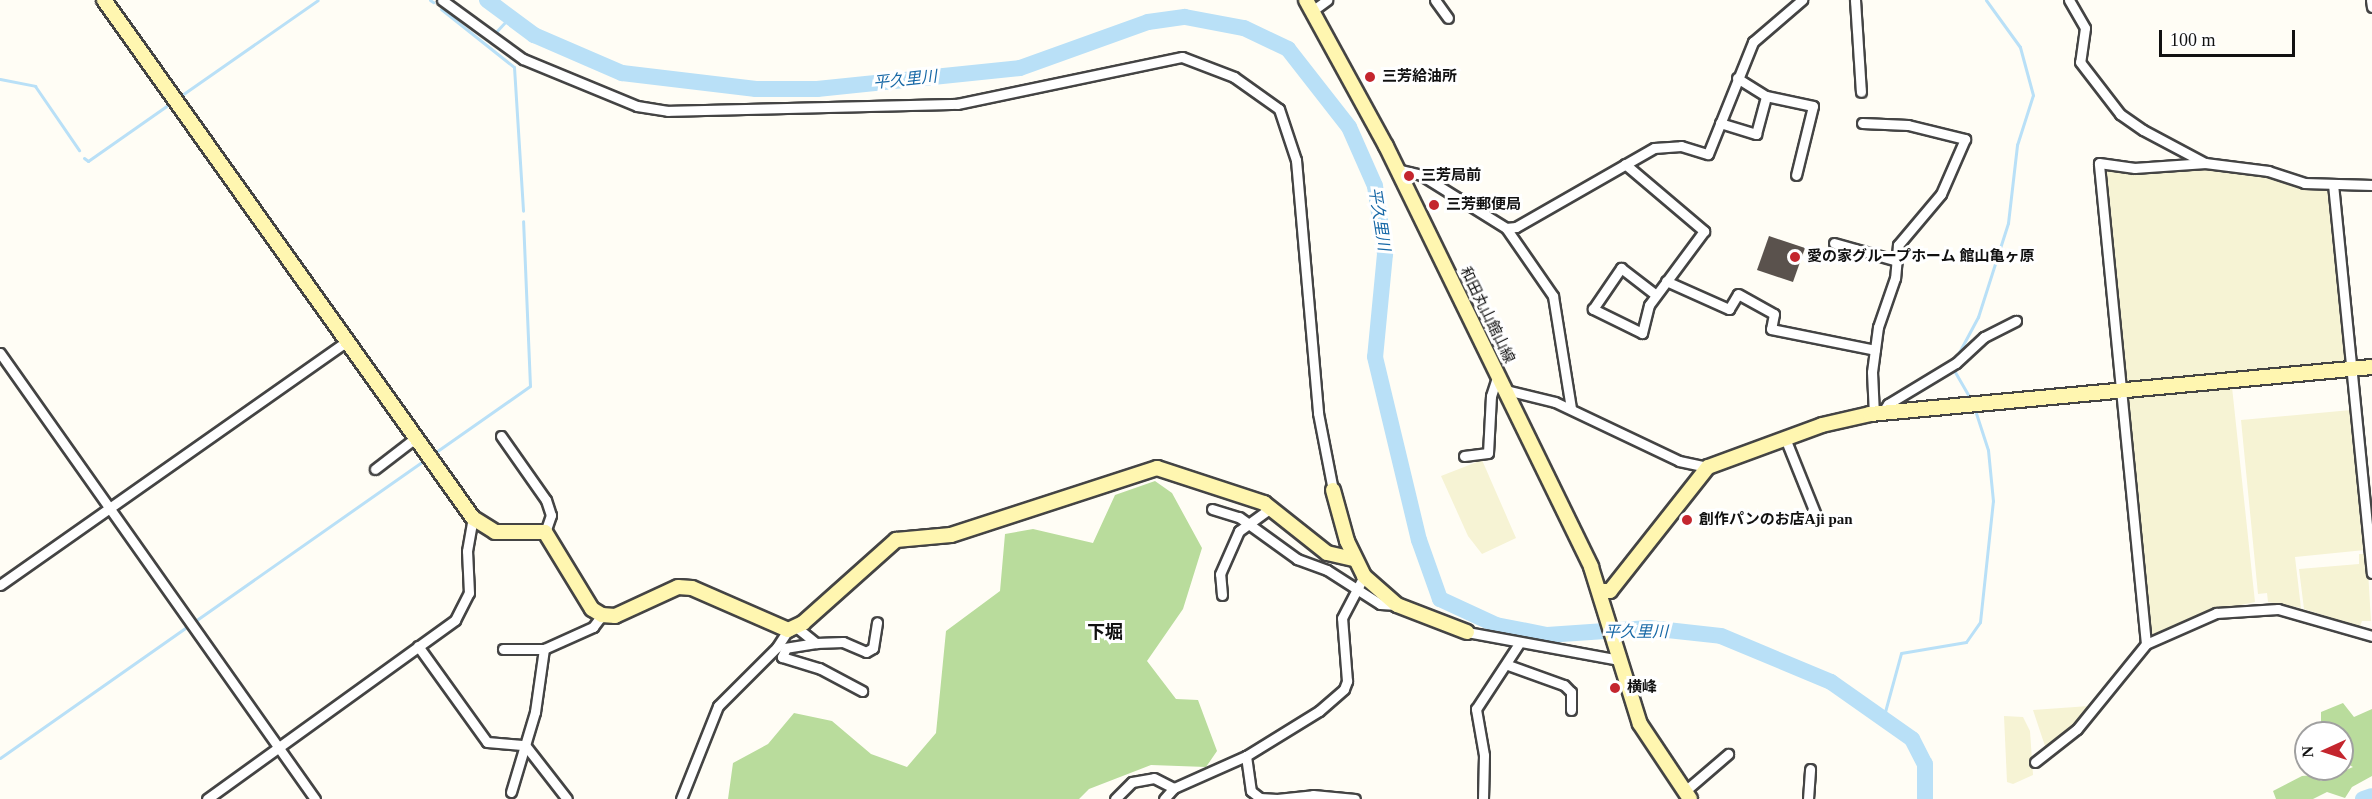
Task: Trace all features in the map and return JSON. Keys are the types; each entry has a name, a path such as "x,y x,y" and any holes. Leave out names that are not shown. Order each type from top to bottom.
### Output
{"street":[{"path":"104,0 414,439 473,518 495,532 545,532"},
{"path":"442,0 523,59 637,106 668,111 957,104 1182,57 1233,77 1279,109 1296,160 1318,413 1333,490 1354,559 1364,576 1397,605 1467,632 1518,645 1618,656"},
{"path":"1309,6 1327,0"},
{"path":"1436,0 1448,18"},
{"path":"1506,228 1516,228 1625,164 1667,144 1708,154 1753,42 1803,0"},
{"path":"1855,0 1861,92"},
{"path":"2069,0 2085,28 2080,62 2104,96 2143,130 2205,163"},
{"path":"2371,0 2372,7"},
{"name":"和田丸山館山線","path":"1309,6 1396,169 1506,390 1602,594 1618,656 1640,724 1688,795"},
{"path":"1737,78 1766,96 1813,106 1796,175"},
{"path":"1720,123 1756,134 1766,96"},
{"path":"1862,123 1908,124 1965,139 1941,194 1898,244 1894,260 1895,278 1875,350 1878,413"},
{"path":"2146,644 2098,164 2135,168 2205,163 2268,171 2304,183 2372,185"},
{"path":"1625,164 1668,204 1702,225 1704,231 1656,295 1642,333 1593,309 1621,268 1656,295"},
{"path":"1396,169 1421,175 1506,228 1553,296 1571,409"},
{"path":"2333,184 2372,573"},
{"path":"1834,243 1894,260"},
{"path":"1666,281 1729,309 1738,294 1774,314 1771,330 1875,350"},
{"path":"1878,413 1888,404 1956,363 1984,337 2016,321"},
{"path":"0,585 346,342"},
{"path":"0,353 315,799"},
{"path":"1602,594 1610,591 1708,467 1785,438 1878,413 2372,367"},
{"path":"1464,456 1488,453 1491,396 1498,374"},
{"path":"1506,390 1571,409 1679,461 1708,467"},
{"path":"501,436 546,500 551,515 545,532"},
{"path":"1785,438 1818,520"},
{"path":"375,469 414,439"},
{"path":"681,799 718,706 777,647 792,628 896,540 951,535 1131,473 1157,468 1176,471 1272,507 1327,553 1354,559"},
{"path":"1222,595 1220,574 1245,523 1272,507"},
{"path":"1212,509 1245,523 1297,559 1327,570 1384,606 1397,605"},
{"path":"207,799 455,620 464,607 469,593 468,533 473,518"},
{"path":"545,532 592,609 602,615 615,616 678,587 692,588 792,628 816,643"},
{"path":"1164,799 1174,788 1246,756 1319,711 1344,689 1347,681 1342,618 1354,587 1364,576"},
{"path":"2035,762 2077,729 2146,644 2234,608 2297,612 2372,636"},
{"path":"503,649 544,649 593,627 602,615"},
{"path":"862,691 819,668 782,657 786,648 816,643 843,642 866,652 873,648 877,622"},
{"path":"1483,799 1484,755 1476,709 1508,664 1518,645"},
{"path":"418,646 487,742 525,745 567,799"},
{"path":"511,792 542,678 544,649"},
{"path":"1508,664 1564,685 1571,692 1571,710"},
{"path":"1688,795 1728,754"},
{"path":"1246,756 1251,791 1260,798 1355,799"},
{"path":"1808,799 1810,769"},
{"path":"1114,799 1119,789 1146,778 1174,788"}],"shaded area":[{"path":"2205,163 2334,189 2351,365 2123,387 2103,164"},
{"path":"2232,387 2255,602 2199,614 2150,636 2124,398"},
{"path":"2351,410 2365,550 2295,557 2301,608 2268,602 2267,593 2258,594 2241,420"},
{"path":"1482,460 1516,538 1482,554 1468,536 1441,476"},
{"path":"2359,554 2367,554 2371,621 2362,621 2360,627 2304,609 2299,569 2359,564"},
{"path":"2089,706 2072,729 2047,752 2033,710"},
{"path":"2004,716 2023,717 2030,731 2033,775 2013,784 2007,782"}],"green space":[{"path":"1155,481 1172,493 1202,548 1183,609 1147,661 1176,699 1198,700 1217,751 1206,767 1151,765 1089,789 1079,799 728,799 733,763 768,744 794,713 832,721 871,754 907,767 936,733 946,631 1000,591 1005,534 1033,529 1093,543 1115,495"},
{"path":"2343,703 2354,717 2372,709 2372,776 2352,787 2345,798 2327,792 2313,799 2276,799 2273,791 2294,780 2354,781 2354,721 2321,721 2321,712"}],"building":[{"name":"愛の家グループホーム 館山亀ヶ原","path":"1769,236 1805,248 1793,282 1757,270"}],"waterway":[{"path":"179,97 318,0"},
{"name":"平久里川","path":"487,0 534,35 622,73 756,89 817,89 1020,68 1148,22 1185,17 1244,28 1288,49 1349,127 1375,186 1385,254 1375,357 1419,540 1440,599 1496,625 1547,635 1649,628 1721,636 1831,682 1912,739 1925,764 1925,799"},
{"path":"1956,358 1978,317 2008,223 2017,145 2033,95 2020,47 1986,0"},
{"path":"441,9 514,67 523,211"},
{"path":"494,34 510,17"},
{"path":"0,79 35,86 79,150"},
{"path":"84,158 88,161 168,105"},
{"path":"433,454 530,386 523,221"},
{"path":"1955,372 1971,400"},
{"path":"1883,719 1901,653 1966,642 1980,622 1993,501 1988,450 1976,412"},
{"path":"0,758 423,461"},
{"name":"平久里川","path":"2363,799 2372,796"}],"place":[{"name":"三芳給油所","path":"1370,77"},
{"name":"三芳局前","path":"1409,176"},
{"name":"三芳郵便局","path":"1434,205"},
{"name":"愛の家グループホーム 館山亀ヶ原","path":"1795,257"},
{"name":"創作パンのお店Aji pan","path":"1687,520"},
{"name":"横峰","path":"1615,688"}],"district":[{"name":"下堀","path":"1105,632"}]}
